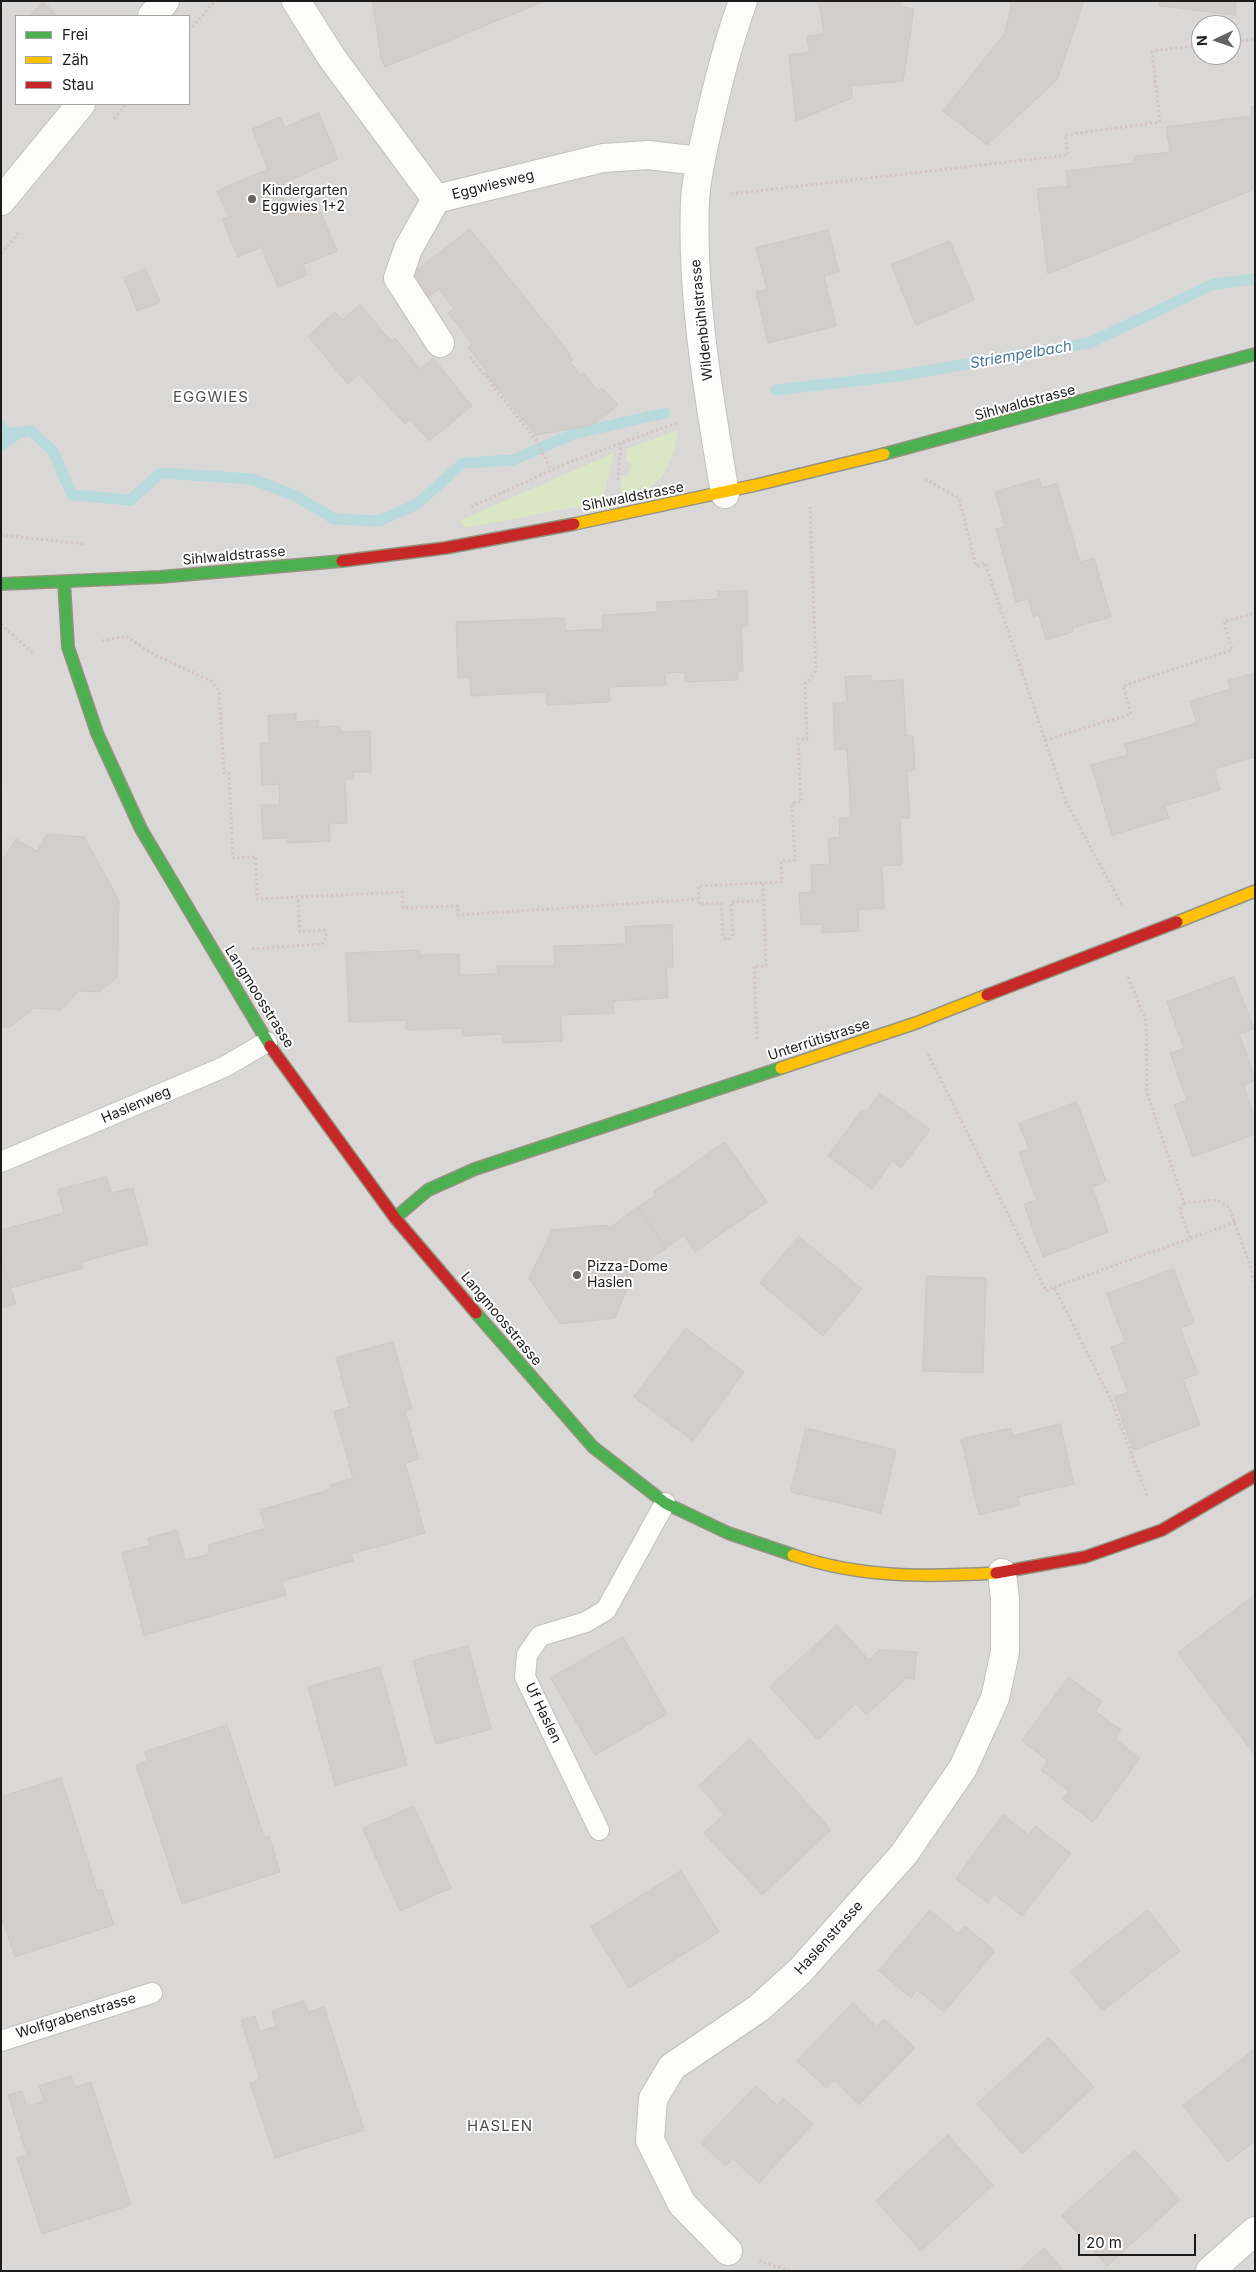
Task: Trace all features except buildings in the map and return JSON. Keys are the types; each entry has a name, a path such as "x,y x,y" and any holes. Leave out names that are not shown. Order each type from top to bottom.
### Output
{"street":[{"path":"153,15 164,1"},
{"name":"Eggwiesweg","path":"296,1 332,58 436,199 603,158 648,156 700,161"},
{"name":"Wildenbühlstrasse","path":"725,494 710,399 695,274 695,198 700,161 727,47 743,1"},
{"path":"1,201 80,105"},
{"path":"436,199 408,249 398,278 440,343"},
{"name":"Sihlwaldstrasse","path":"1,584 217,573 425,551 725,494 1012,422 1255,354"},
{"name":"Langmoosstrasse","path":"64,582 68,647 97,733 141,829 212,952 267,1042 395,1218 593,1447 665,1503 728,1533 799,1557 871,1574 951,1576 1002,1573 1085,1557 1162,1530 1255,1476"},
{"name":"Unterrütistrasse","path":"395,1218 428,1190 475,1169 916,1023 1255,892"},
{"name":"Haslenstrasse","path":"728,2252 682,2204 650,2140 653,2099 672,2067 759,2008 800,1970 904,1854 963,1768 994,1698 1005,1652 1005,1599 1002,1573"},
{"path":"1210,2271 1255,2230"}],"lane":[{"name":"Haslenweg","path":"1,1162 224,1067 267,1042"},
{"name":"Uf Haslen","path":"599,1830 525,1677 527,1655 540,1636 586,1622 606,1610 665,1503"},
{"name":"Wolfgrabenstrasse","path":"1,2041 152,1993"}],"path":[{"path":"190,30 215,1"},
{"path":"1241,41 1255,39"},
{"path":"695,198 1068,155 1065,134 1160,122 1152,51 1191,46"},
{"path":"440,343 458,341 536,440 551,470"},
{"path":"463,510 551,470 676,423"},
{"path":"762,901 732,902 733,934 728,940 724,938 723,934 721,903 699,904 698,886 782,882 781,861 795,860 792,803 801,802 798,739 807,739 805,684 816,671 810,502 804,474"},
{"path":"925,480 959,498 976,566 986,563 1066,802 1126,913 1137,938"},
{"path":"1,535 86,544"},
{"path":"1045,740 1131,714 1123,686 1232,650 1224,622 1255,613"},
{"path":"1,624 34,654 37,662"},
{"path":"68,647 126,636 151,652 211,681 220,691 224,774 229,773 233,858 256,857 257,899 402,892 403,908 458,906 458,915 699,899"},
{"path":"763,883 762,901 766,966 754,966 757,1050 764,1074"},
{"path":"212,952 322,944 327,936 324,930 300,932 298,897"},
{"path":"1116,946 1146,1021 1147,1092 1184,1203 1180,1210 1190,1238"},
{"path":"916,1023 925,1048 1046,1290 1236,1222"},
{"path":"1184,1203 1217,1200 1230,1207 1251,1268 1255,1290"},
{"path":"1054,1288 1112,1402 1162,1530"}],"shaded area":[{"path":"1,1 1255,1 1255,2271 1,2271"},
{"path":"1,784 22,801 32,829 1,840"}],"green space":[{"path":"678,430 671,459 662,476 647,489 633,495 623,495 620,483 623,476 629,475 632,464 627,461 627,449"},
{"path":"614,453 602,502 465,528 461,520"}],"water":[{"path":"1,418 9,428 33,427 31,431 1,452"}],"waterway":[{"name":"Striempelbach","path":"776,390 897,376 1089,343 1214,284 1255,279"},
{"name":"Striempelbach","path":"1,434 31,431 53,451 72,495 130,500 161,473 252,479 296,496 334,519 379,521 417,504 463,463 513,460 573,434 665,413"}],"traffic: fast":[{"path":"884,454 1255,354"},
{"path":"1,584 160,577 342,561"},
{"path":"64,582 68,647 97,733 141,829 270,1046"},
{"path":"395,1218 428,1190 475,1169 781,1068"},
{"path":"476,1313 593,1447 665,1503 728,1533 793,1555"}],"traffic: slow":[{"path":"574,524 756,485 884,454"},
{"path":"1177,922 1255,891"},
{"path":"781,1068 916,1023 987,995"},
{"path":"793,1555 818,1563 868,1572 919,1575 996,1573"}],"traffic: jam":[{"path":"342,561 445,548 574,524"},
{"path":"987,995 1177,922"},
{"path":"270,1046 395,1218 476,1313"},
{"path":"996,1573 1085,1557 1162,1530 1255,1476"}],"place":[{"name":"Kindergarten Eggwies 1+2","path":"252,199"},
{"name":"Pizza-Dome Haslen","path":"577,1275"}],"district":[{"name":"EGGWIES","path":"211,397"},
{"name":"HASLEN","path":"500,2126"}]}
